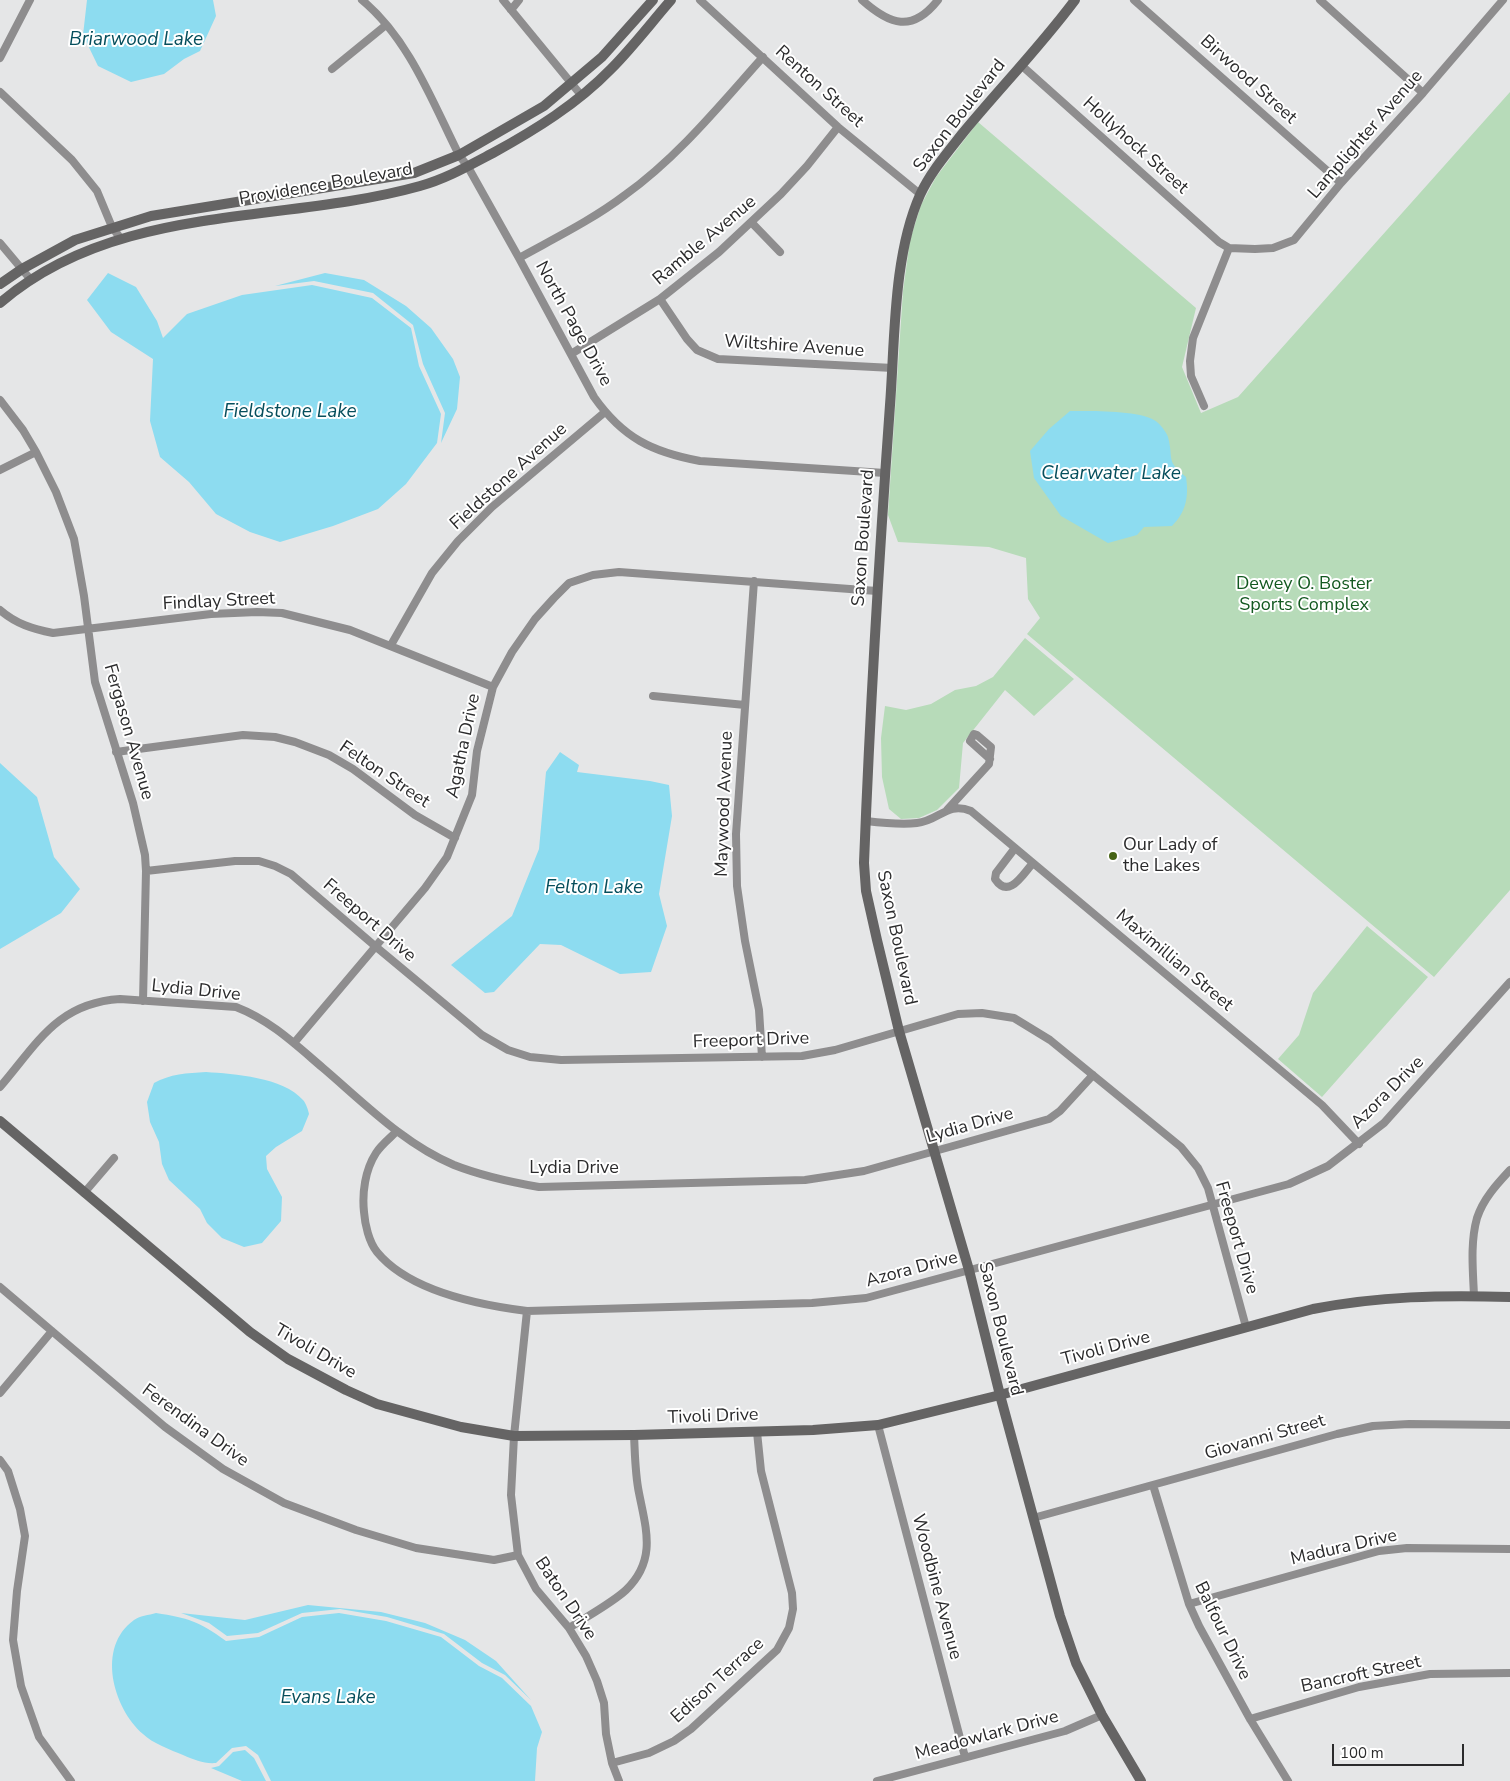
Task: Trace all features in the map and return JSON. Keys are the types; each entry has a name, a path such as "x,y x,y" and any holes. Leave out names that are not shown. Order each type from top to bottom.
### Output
{"main road":[{"name":"Providence Boulevard","path":"0,284 22,269 75,240 112,227 151,216 414,173 459,154 544,106 602,57 653,0"},
{"name":"Providence Boulevard","path":"0,303 31,280 84,252 121,239 160,228 379,196 422,185 468,167 552,118 581,95 611,70 671,0"},
{"name":"Saxon Boulevard","path":"1075,0 1059,22 949,150 932,173 920,194 909,223 902,255 885,473 877,591 864,863 866,891 900,1031 969,1270 1000,1395 1060,1616 1076,1663 1102,1715 1141,1781"},
{"name":"Tivoli Drive","path":"0,1121 250,1332 288,1359 377,1404 461,1427 514,1436 757,1432 878,1425 1000,1395 1313,1309 1354,1301 1394,1298 1510,1297"}],"street":[{"path":"0,58 30,0"},
{"name":"North Page Drive","path":"362,0 386,25 408,53 459,154 519,258 571,354 605,412 631,437 674,456 700,461 885,473"},
{"path":"503,0 581,95"},
{"path":"511,10 519,0"},
{"name":"Renton Street","path":"700,0 838,127 920,194"},
{"path":"862,0 878,14 892,21 904,22 920,18 938,0"},
{"name":"Birwood Street","path":"1134,0 1341,183"},
{"path":"1320,0 1423,93"},
{"name":"Lamplighter Avenue","path":"1229,248 1273,248 1294,240 1341,183 1423,93 1503,0"},
{"path":"332,69 386,25"},
{"path":"519,258 584,223 626,195 667,161 686,142 763,57"},
{"name":"Hollyhock Street","path":"1021,65 1219,242 1229,248"},
{"path":"0,92 72,160 97,190 112,227 121,239"},
{"name":"Ramble Avenue","path":"571,354 660,299 719,252 752,223 807,166 838,127"},
{"path":"752,223 780,252"},
{"path":"0,243 31,280"},
{"path":"1204,406 1192,376 1190,361 1193,338 1229,248"},
{"name":"Wiltshire Avenue","path":"660,299 687,339 697,350 718,358 893,368"},
{"name":"Fergason Avenue","path":"0,400 23,430 36,452 56,492 74,539 84,596 95,682 133,803 144,855 146,871 143,1001"},
{"name":"Fieldstone Avenue","path":"391,645 432,573 458,541 492,507 605,412"},
{"path":"0,470 36,452"},
{"name":"Agatha Drive","path":"294,1043 424,888 447,857 472,795 477,751 493,687 512,652 535,619 569,583 593,574 619,572 877,591"},
{"name":"Maywood Avenue","path":"754,581 736,834 737,886 745,941 759,1010 762,1057"},
{"name":"Findlay Street","path":"0,610 10,618 30,628 53,633 211,614 282,613 350,630 493,687"},
{"path":"654,696 745,706"},
{"name":"Felton Street","path":"116,752 243,735 275,737 295,742 329,755 353,769 415,815 455,838"},
{"path":"866,822 919,823 938,816 947,810 989,764 990,759"},
{"name":"Maximillian Street","path":"947,810 958,807 971,812 1034,863 1322,1105 1359,1144"},
{"path":"1015,848 995,876 1001,886 1004,888 1012,887 1034,863"},
{"name":"Freeport Drive","path":"146,871 235,861 260,861 275,866 291,874 482,1035 508,1050 530,1056 561,1060 802,1056 835,1050 958,1014 982,1013 1014,1018 1050,1040 1093,1075 1181,1147 1198,1168 1208,1188 1246,1327"},
{"name":"Azora Drive","path":"397,1132 376,1153 367,1172 362,1200 364,1220 377,1252 400,1273 429,1288 493,1307 527,1311 830,1302 866,1298 1289,1184 1328,1166 1359,1144 1390,1117 1510,982"},
{"name":"Lydia Drive","path":"0,1087 54,1024 73,1010 86,1004 120,999 236,1007 252,1013 265,1021 294,1043 397,1132 423,1149 454,1165 501,1181 539,1187 805,1180 864,1171 1049,1119 1060,1111 1093,1075"},
{"path":"84,1193 114,1158"},
{"path":"1474,1296 1472,1246 1477,1218 1486,1200 1510,1170"},
{"name":"Ferendina Drive","path":"0,1287 165,1427 223,1469 284,1503 356,1530 416,1548 494,1560 518,1556"},
{"name":"Baton Drive","path":"527,1311 514,1436 511,1495 518,1556 536,1589 569,1628 598,1681 604,1703 606,1734 612,1763 619,1781"},
{"path":"0,1393 52,1331"},
{"name":"Giovanni Street","path":"1033,1518 1337,1434 1373,1426 1410,1424 1510,1425"},
{"name":"Woodbine Avenue","path":"878,1425 965,1757"},
{"name":"Edison Terrace","path":"612,1763 649,1753 674,1741 691,1729 777,1650 788,1628 793,1609 792,1593 761,1470 757,1432"},
{"path":"569,1628 626,1590 635,1580 646,1559 648,1542 638,1491 634,1435"},
{"path":"0,1460 8,1471 20,1509 25,1536 17,1590 13,1640 21,1686 39,1737 71,1781"},
{"name":"Balfour Drive","path":"1153,1484 1189,1604 1250,1719 1288,1781"},
{"name":"Madura Drive","path":"1189,1604 1379,1551 1407,1548 1510,1549"},
{"name":"Bancroft Street","path":"1250,1719 1359,1687 1430,1674 1510,1673"},
{"name":"Meadowlark Drive","path":"877,1781 1065,1731 1102,1715"}],"green space":[{"name":"Dewey O. Boster Sports Complex","path":"1510,92 1510,890 1434,977 1027,634 1040,618 1028,599 1026,558 989,547 898,542 888,515 903,291 910,240 921,205 936,177 978,122 1196,308 1182,367 1201,413 1238,397"},
{"path":"1025,638 1074,679 1034,716 1005,690 963,743 959,788 937,810 919,818 901,819 889,809 882,777 881,738 885,706 906,710 931,704 955,690 976,686 993,677"},
{"path":"1367,926 1428,977 1322,1097 1278,1059 1299,1035 1313,993"}],"water":[{"name":"Briarwood Lake","path":"87,0 213,0 216,16 200,51 184,59 164,74 131,82 98,66 83,35"},
{"name":"Fieldstone Lake","path":"108,273 136,287 157,321 163,338 187,314 242,295 312,285 372,298 411,328 419,366 441,414 437,443 406,484 378,509 333,526 280,542 250,532 216,514 189,482 160,457 150,421 153,359 111,332 87,300"},
{"path":"325,273 364,280 406,306 431,328 453,359 460,377 457,409 441,443 445,413 423,364 413,325 373,293 314,281 275,286"},
{"name":"Clearwater Lake","path":"1070,411 1137,414 1154,420 1160,425 1168,437 1171,459 1175,467 1186,477 1187,498 1181,515 1172,526 1144,527 1137,535 1108,543 1061,516 1034,478 1030,451 1049,429"},
{"name":"Felton Lake","path":"560,752 579,765 577,772 669,785 672,816 659,894 667,926 651,972 620,974 561,945 540,944 494,992 485,993 451,965 512,916 539,849 546,772"},
{"path":"0,763 37,797 54,857 80,889 61,913 0,949"},
{"path":"206,1072 258,1078 283,1086 294,1092 304,1101 309,1114 302,1131 276,1147 266,1156 267,1169 282,1197 281,1221 262,1243 244,1247 222,1238 207,1223 200,1209 169,1180 162,1164 159,1142 150,1122 147,1102 154,1083 172,1076"},
{"path":"308,1605 381,1612 425,1623 465,1640 496,1661 531,1700 505,1675 482,1663 444,1634 387,1617 340,1609 302,1613 258,1633 227,1636 209,1623 181,1613 245,1620"},
{"name":"Evans Lake","path":"156,1613 193,1621 226,1641 259,1637 302,1617 339,1613 386,1621 441,1637 479,1666 502,1678 531,1706 542,1732 537,1748 535,1781 271,1781 258,1755 246,1746 232,1748 216,1763 196,1760 167,1749 147,1737 132,1723 117,1694 113,1677 112,1661 115,1646 122,1632 134,1620"},
{"path":"245,1750 254,1758 266,1781 242,1781 211,1768 219,1766 233,1752"}],"place":[{"name":"Our Lady of the Lakes","path":"1113,856"}]}
